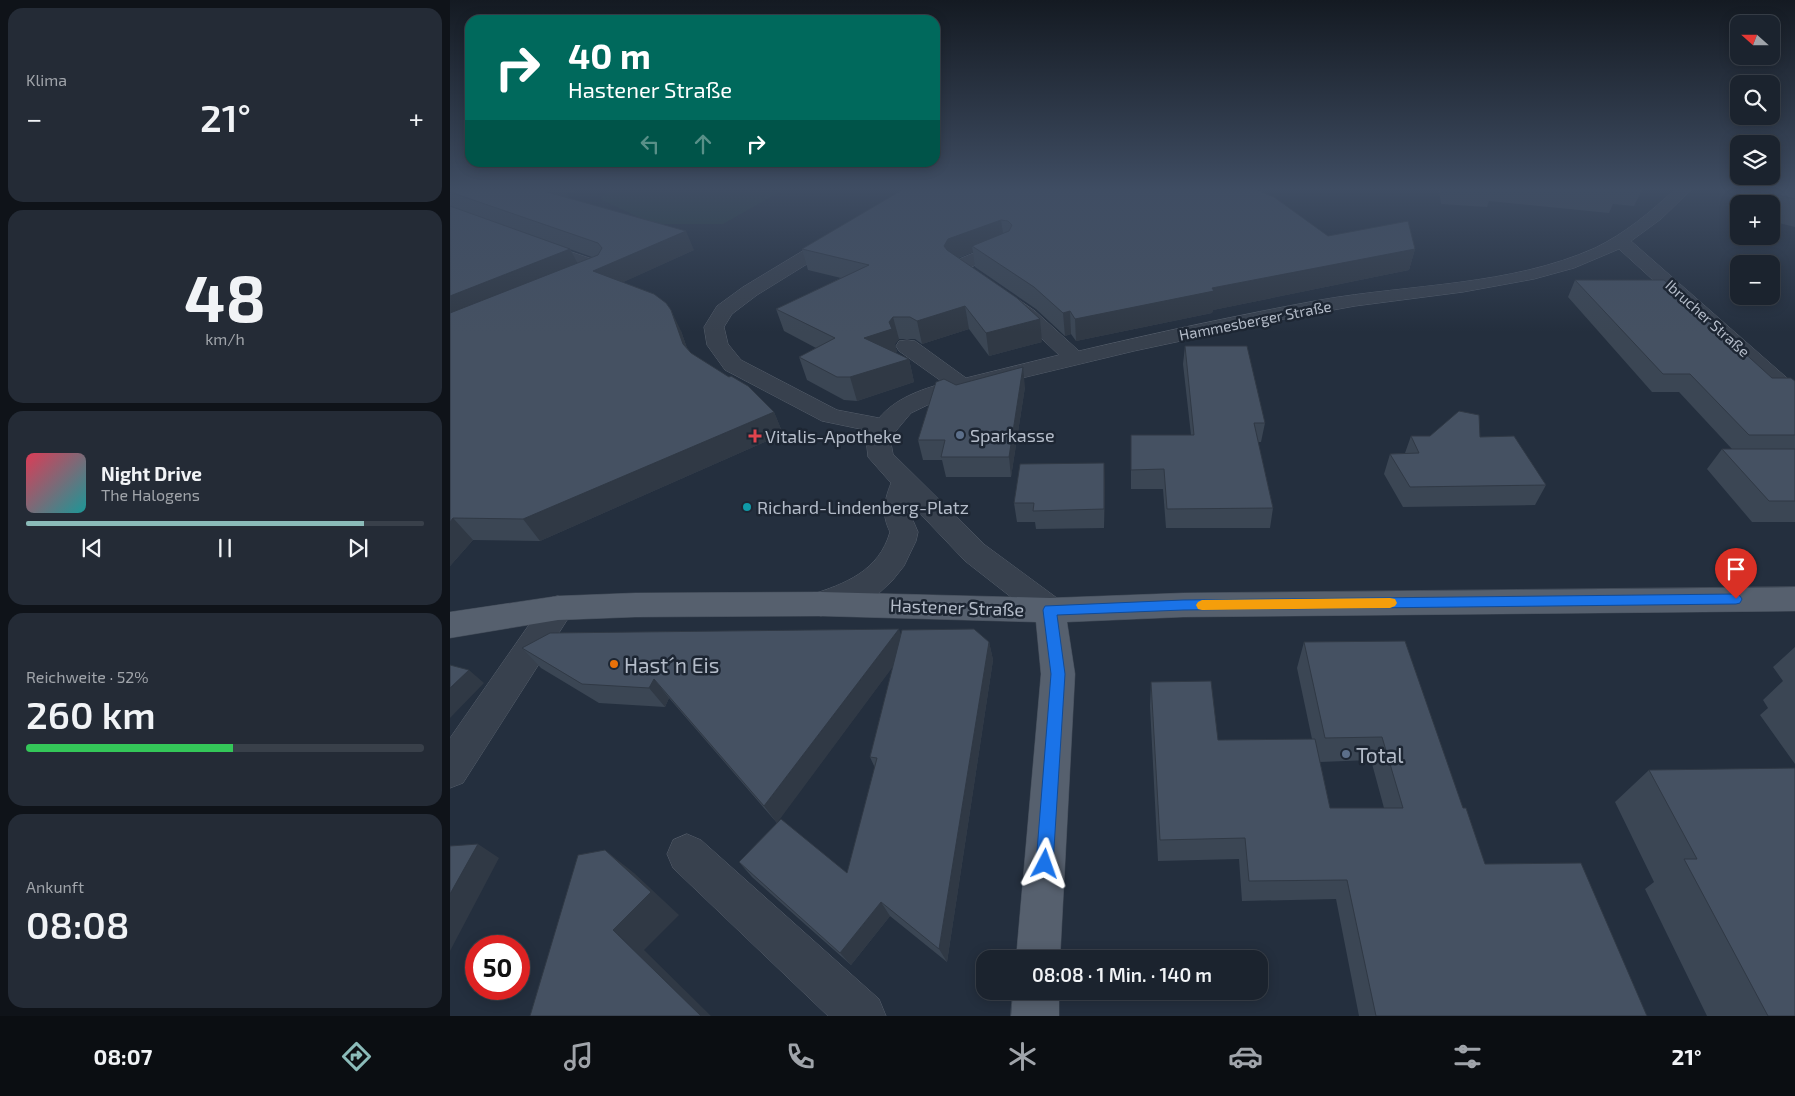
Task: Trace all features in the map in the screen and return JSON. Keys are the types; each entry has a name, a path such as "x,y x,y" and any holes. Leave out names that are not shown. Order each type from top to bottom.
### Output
{"main road":[{"name":"Hastener Straße","path":"450,625 558,608 635,604 822,604 1050,610 1174,606 1795,599"},
{"path":"1039,950 1058,674 1050,610"},
{"path":"1035,1016 1036,1000"}],"street":[{"path":"837,237 750,291 724,310 714,327 718,345 733,364 830,416 885,427 878,438 881,457 975,553 1050,610"},
{"name":"Hammesberger Straße","path":"885,427 902,409 933,395 963,386 1074,358 1256,318 1360,299 1519,276 1575,262 1602,251 1624,237"},
{"path":"520,239 601,268 574,279"},
{"name":"Ibrucher Straße","path":"1620,240 1795,397"},
{"path":"1004,247 958,266 1028,315 1074,358"},
{"path":"907,346 963,386"},
{"path":"822,604 860,590 892,562 902,547 904,532 896,518 897,503 904,482"},
{"path":"450,770 558,608"},
{"path":"687,854 862,1016"}],"building":[{"path":"450,237 538,237 570,249 450,296"},
{"path":"582,237 671,237 593,271 654,294 666,303 671,310 683,344 691,353 729,377 731,376 748,386 774,412 523,519 453,518 450,522 450,313 598,255 602,248 598,243"},
{"path":"822,237 952,237 948,239 944,246 947,250 1017,298 1040,319 986,333 965,306 917,321 910,317 893,317 889,322 892,329 864,338 909,359 850,377 837,377 799,357 835,338 776,309 869,265 802,249"},
{"path":"993,237 1412,237 1415,249 1212,288 1214,291 1075,319 1070,311 1063,313 1034,287 972,246"},
{"path":"1575,280 1664,280 1772,378 1791,378 1795,381 1795,435 1749,435 1690,374 1663,374"},
{"path":"1185,346 1247,346 1265,423 1254,423 1273,508 1167,509 1164,469 1131,470 1131,435 1194,435"},
{"path":"1023,367 1009,457 941,457 945,440 918,440 936,382 944,379 956,385"},
{"path":"1459,411 1479,415 1480,437 1514,436 1546,485 1410,487 1390,454 1419,453 1411,436 1430,436"},
{"path":"1722,449 1795,449 1795,501 1769,501"},
{"path":"1104,463 1104,509 1033,511 1034,503 1014,503 1020,464"},
{"path":"899,629 764,806 654,679 649,688 582,684 522,648 550,633"},
{"path":"974,629 989,642 939,949 881,902 840,953 739,862 781,819 847,873 877,758 870,757 902,630"},
{"path":"1405,641 1463,808 1466,808 1485,864 1581,863 1647,1016 1376,1016 1347,880 1249,881 1245,838 1160,840 1151,682 1211,681 1218,740 1315,739 1330,808 1403,808 1382,737 1325,738 1304,642"},
{"path":"450,665 469,670 450,688"},
{"path":"1795,768 1795,1016 1768,1016 1684,859 1697,859 1649,770"},
{"path":"478,844 450,894 450,846"},
{"path":"605,850 651,892 613,930 701,1016 530,1016 578,855"}],"slow traffic":[{"path":"1202,605 1390,603"}],"place":[{"name":"Sparkasse","path":"960,435"},
{"name":"Vitalis-Apotheke","path":"755,436"},
{"name":"Richard-Lindenberg-Platz","path":"747,507"},
{"name":"Hast´n Eis","path":"614,664"},
{"name":"Total","path":"1346,754"}],"route":[{"path":"1045,864 1058,674 1050,610 1183,605 1736,599"}]}
